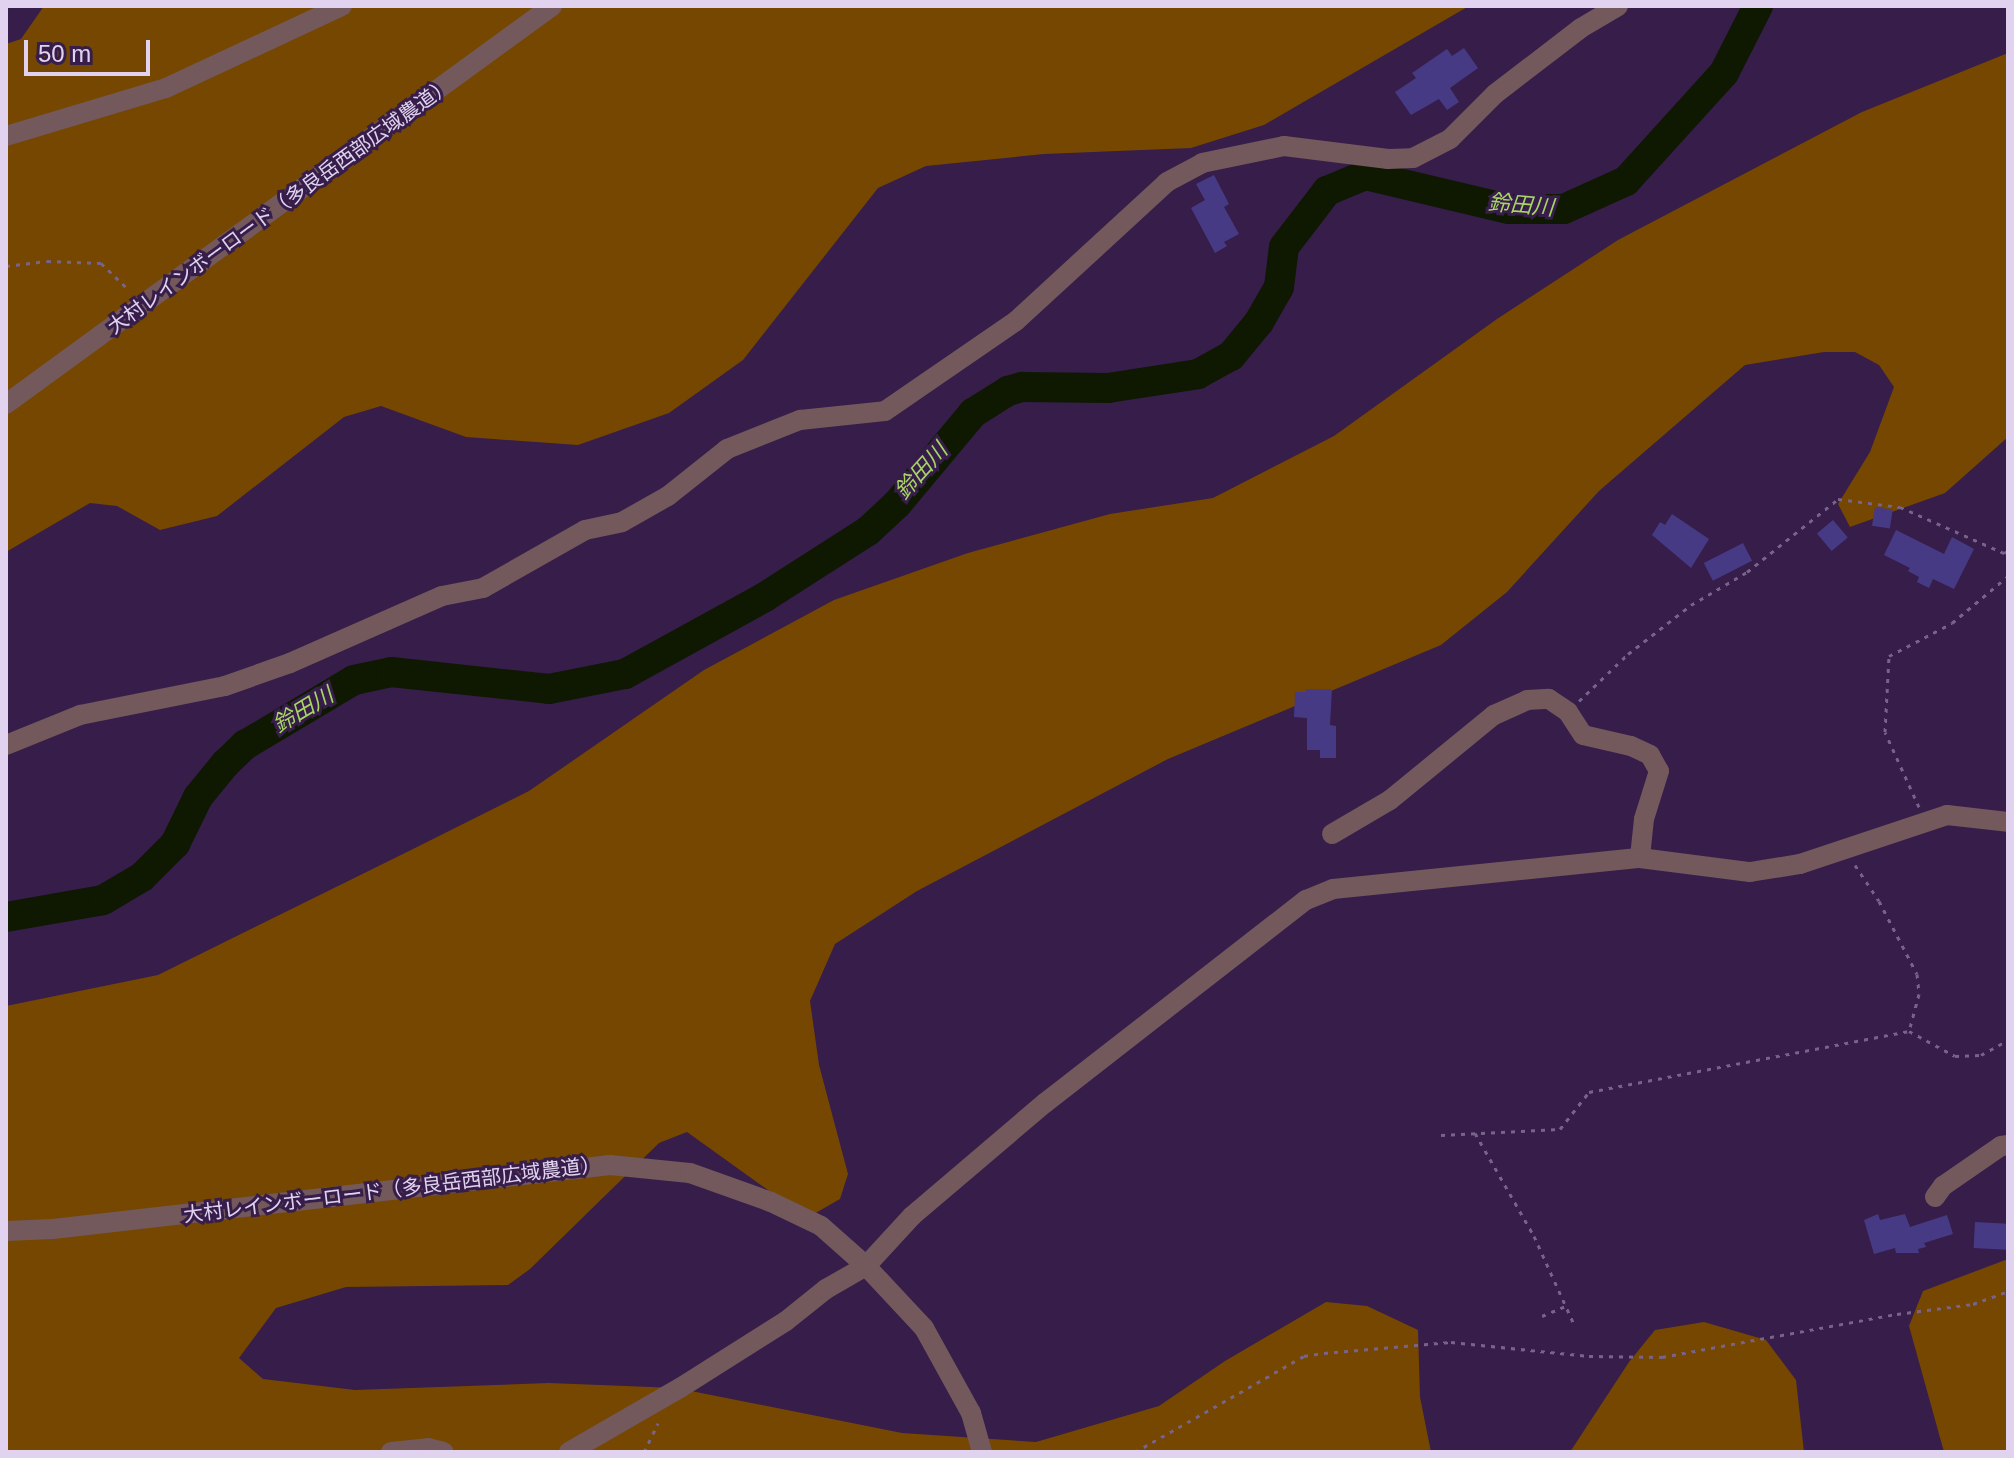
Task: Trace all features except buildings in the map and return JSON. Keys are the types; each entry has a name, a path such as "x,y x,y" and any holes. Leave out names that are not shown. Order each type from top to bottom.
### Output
{"street":[{"path":"6,136 166,88 342,6"},
{"name":"大村レインボーロード（多良岳西部広域農道）","path":"6,404 552,6"},
{"path":"6,745 80,715 189,695 290,663 442,596 483,588 585,530 622,522 668,496 727,449 800,420 885,411 1016,321 1167,182 1202,163 1284,146 1388,159 1413,158 1450,139 1495,94 1581,28 1618,6"},
{"path":"1332,834 1390,800 1494,715 1527,700 1549,699 1568,712 1583,735 1631,746 1650,755 1659,771 1644,819 1640,858"},
{"path":"569,1452 680,1388 786,1321 826,1289 866,1266 912,1216 1045,1103 1306,900 1333,889 1640,858 1750,872 1800,864 1947,815 2008,822"},
{"path":"1935,1197 1943,1186 2001,1146 2008,1145"},
{"name":"大村レインボーロード（多良岳西部広域農道）","path":"6,1231 53,1229 610,1165 690,1173 771,1202 821,1226 866,1266 924,1328 965,1400 982,1452"},
{"path":"391,1452 428,1448 444,1452"}],"path":[{"path":"6,266 81,259 101,263 116,274 142,307"},
{"path":"1568,712 1628,654 1691,605 1747,572 1838,499 1900,507 2004,553 2008,551"},
{"path":"1928,820 1913,797 1885,732 1889,656 1952,623 2008,576"},
{"path":"1845,850 1879,901 1917,974 1919,994 1909,1031"},
{"path":"1441,1135 1560,1129 1589,1092 1909,1031 1955,1056 1981,1055 2008,1040"},
{"path":"1475,1133 1491,1167 1527,1223 1574,1324"},
{"path":"1135,1452 1304,1356 1451,1342 1589,1356 1662,1357 1897,1314 1973,1304 2008,1291"},
{"path":"1542,1316 1566,1306"}],"shaded area":[{"path":"44,6 1469,6 1264,125 1191,148 1044,154 926,166 878,188 743,360 669,413 578,445 466,437 381,406 344,417 217,516 160,530 117,506 90,503 6,552 6,44 21,39"},
{"path":"2008,53 2008,437 1945,493 1850,527 1838,504 1870,452 1894,387 1879,365 1855,352 1824,352 1745,365 1599,491 1507,592 1441,645 1168,759 917,891 835,944 810,1001 819,1065 848,1174 840,1199 807,1218 687,1132 659,1143 530,1269 508,1285 346,1287 276,1308 239,1358 263,1379 355,1390 549,1383 676,1388 902,1433 1036,1442 1159,1406 1225,1361 1326,1302 1367,1306 1418,1330 1420,1397 1431,1452 6,1452 6,1006 158,975 529,791 704,670 834,600 968,553 1110,514 1213,498 1334,436 1497,319 1618,240 1862,112"},
{"path":"2008,1259 2008,1452 1944,1452 1909,1326 1923,1291"},
{"path":"1704,1322 1766,1340 1796,1380 1804,1452 1570,1452 1629,1362 1655,1330"}],"waterway":[{"name":"鈴田川","path":"6,917 103,900 142,877 175,844 198,797 245,745 354,680 391,672 549,689 625,674 765,597 868,531 897,504 973,413 1008,391 1022,387 1108,388 1198,374 1231,356 1259,322 1279,287 1284,247 1327,191 1365,175 1509,209 1564,209 1626,181 1724,73 1758,6"}]}
